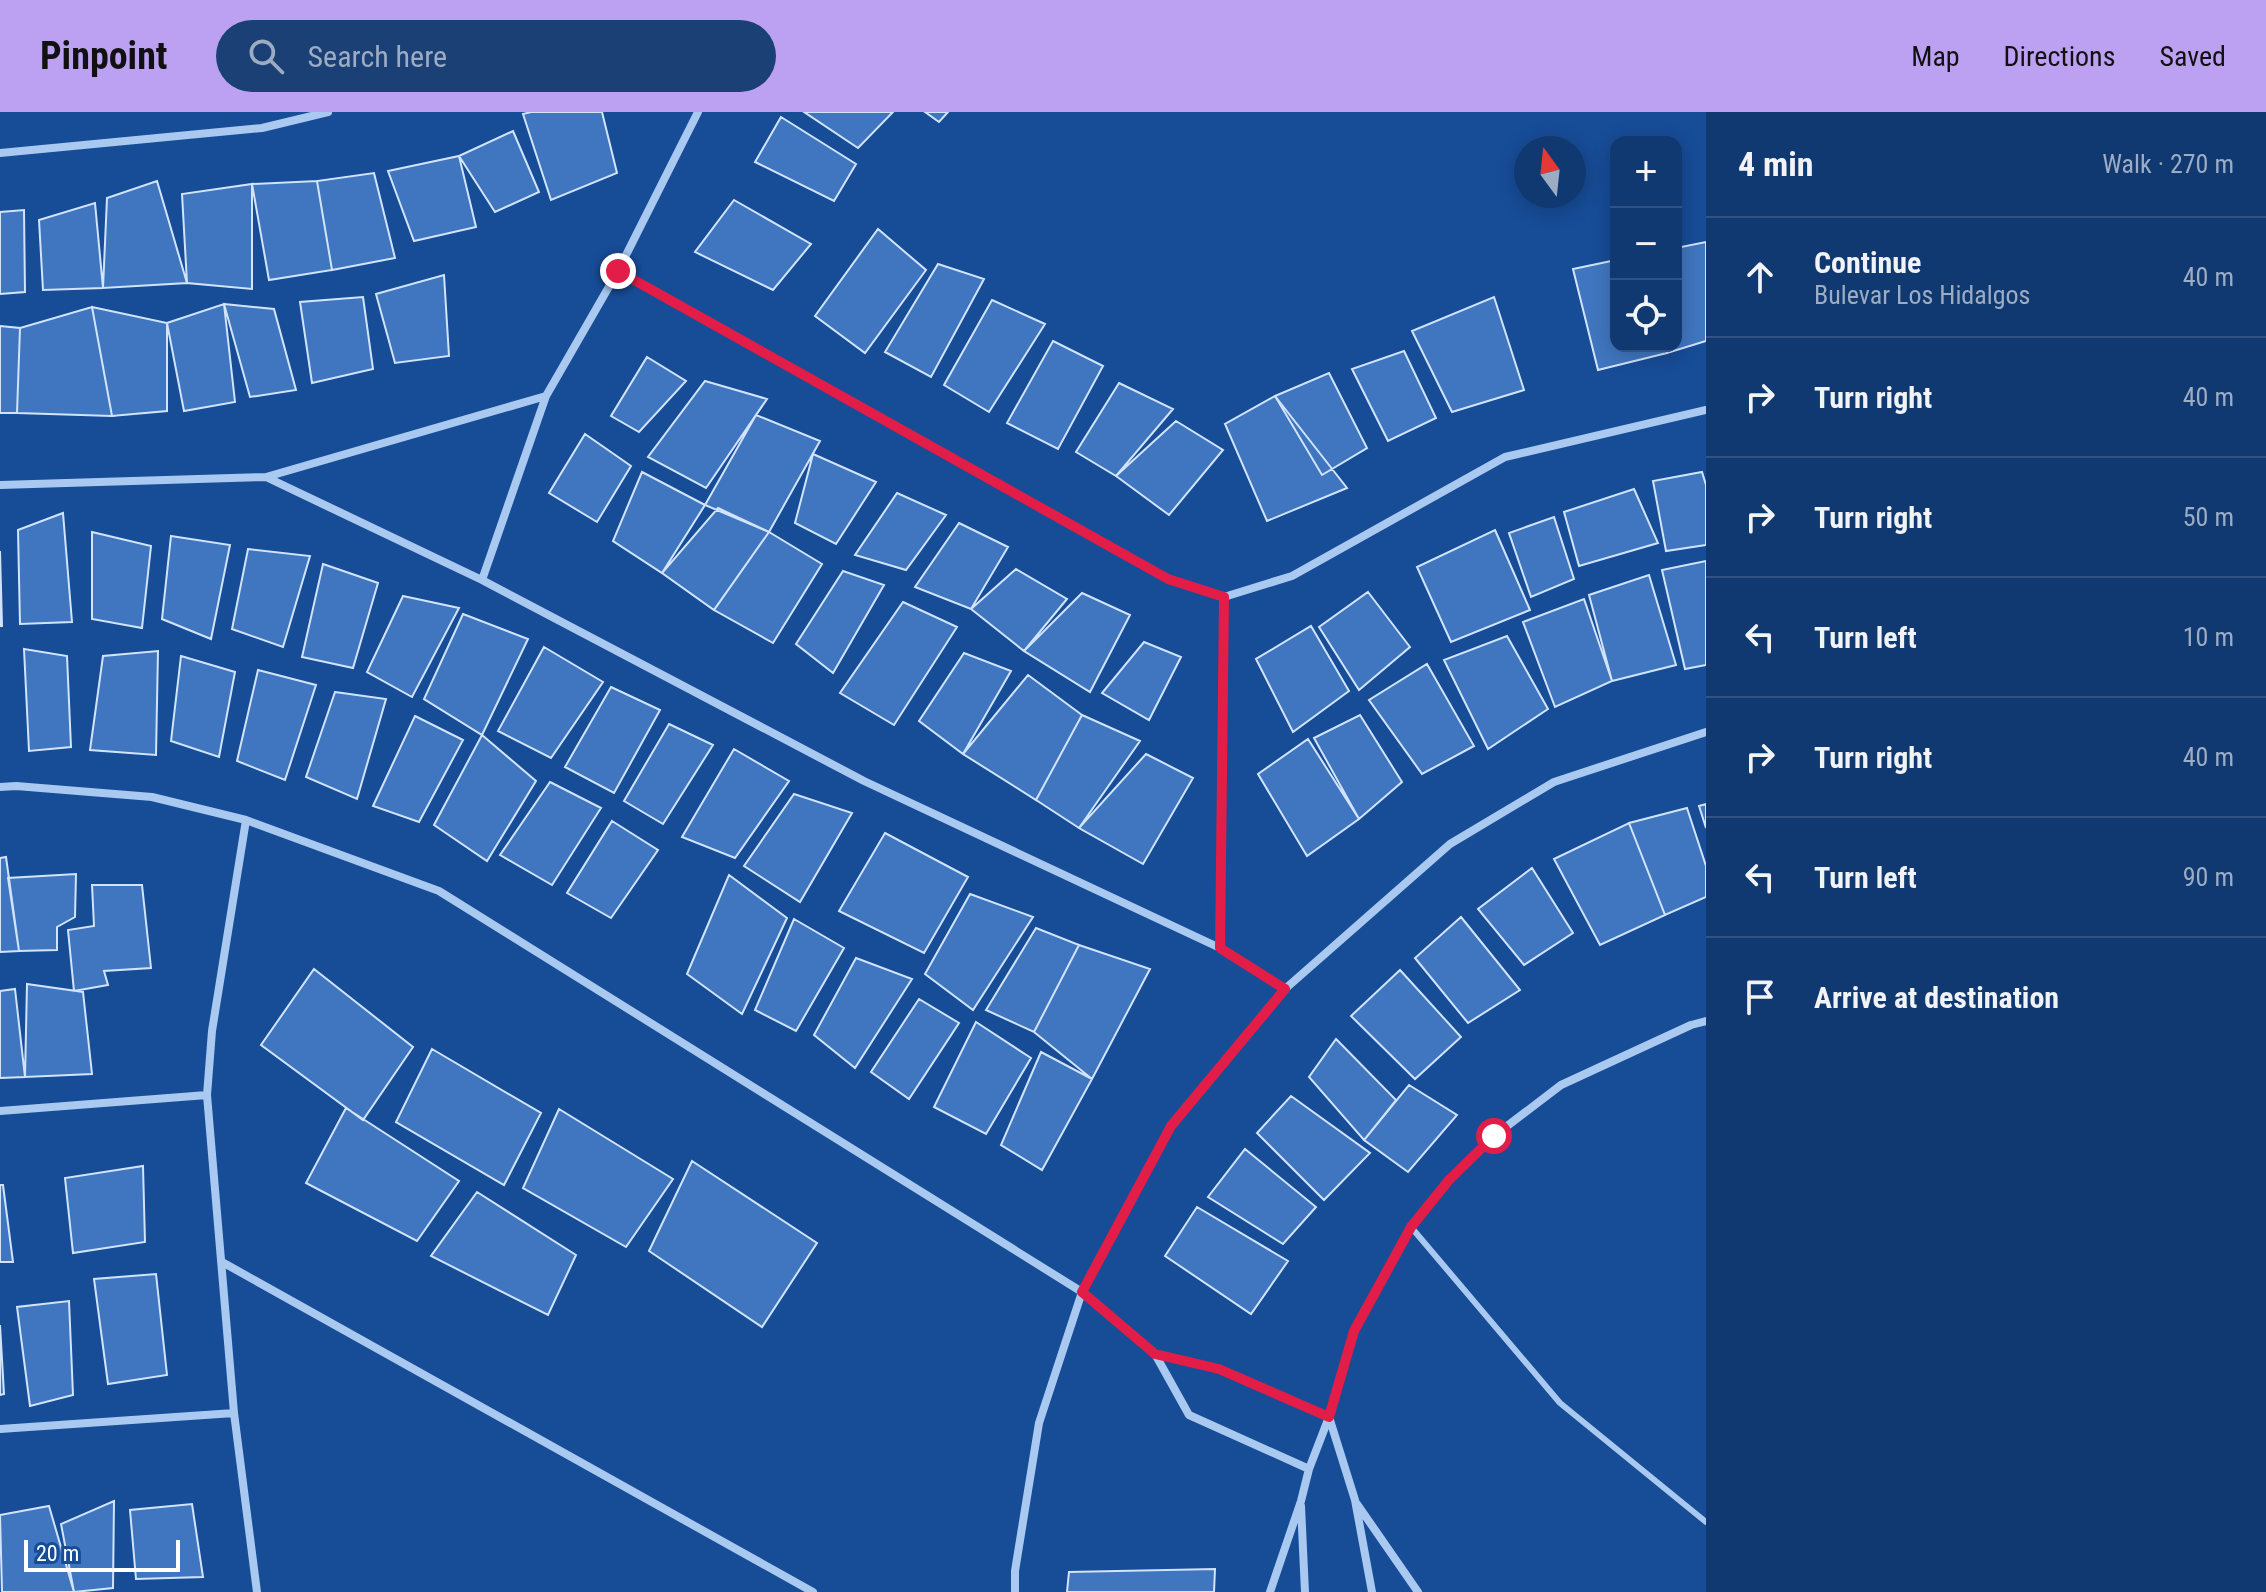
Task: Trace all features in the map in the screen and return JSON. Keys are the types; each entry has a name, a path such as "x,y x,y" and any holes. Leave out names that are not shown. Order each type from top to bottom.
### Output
{"street":[{"path":"0,153 262,128 328,112"},
{"path":"482,580 546,396 618,271 698,112"},
{"path":"618,271 1168,579 1224,597 1292,576 1505,457 1706,410"},
{"path":"0,485 266,477 546,396"},
{"path":"266,477 482,580 864,781 1220,948 1285,989"},
{"path":"1220,948 1224,597"},
{"path":"1015,1592 1015,1571 1039,1423 1082,1292 1171,1126 1285,989 1450,844 1554,782 1706,732"},
{"path":"0,787 152,797 246,820 439,891 1082,1292 1155,1354 1189,1415 1309,1469"},
{"path":"246,820 212,1031 207,1095 234,1413 257,1592"},
{"path":"1270,1592 1329,1417 1354,1331 1411,1227 1449,1180 1494,1136 1561,1085 1706,1021"},
{"path":"0,1111 207,1095"},
{"path":"222,1262 813,1592"},
{"path":"1155,1354 1219,1369 1329,1417 1355,1500 1372,1592"},
{"path":"0,1429 234,1413"},
{"path":"1355,1500 1418,1592"},
{"path":"1301,1501 1305,1592"}],"lane":[{"path":"1411,1227 1560,1403 1706,1522"}],"building":[{"path":"602,112 617,173 551,200 523,114"},
{"path":"804,112 893,112 858,148"},
{"path":"925,112 948,112 939,122"},
{"path":"781,117 856,164 834,201 755,162"},
{"path":"513,131 539,192 495,212 459,156"},
{"path":"459,156 476,227 414,241 388,171"},
{"path":"374,173 395,258 332,270 317,181"},
{"path":"157,181 187,283 103,288 107,198"},
{"path":"317,181 332,270 269,280 252,184"},
{"path":"252,184 252,289 187,283 182,194"},
{"path":"734,200 811,244 773,290 695,252"},
{"path":"95,203 103,288 43,290 39,220"},
{"path":"24,210 25,292 0,294 0,212"},
{"path":"878,229 926,270 865,353 815,316"},
{"path":"1706,242 1706,341 1682,348 1682,280 1682,247"},
{"path":"1610,261 1610,352 1667,353 1598,370 1573,269"},
{"path":"938,264 984,279 931,377 885,352"},
{"path":"444,275 449,356 395,363 376,294"},
{"path":"363,297 373,369 312,383 300,302"},
{"path":"1494,297 1524,390 1452,412 1412,331"},
{"path":"992,300 1045,324 989,412 944,385"},
{"path":"224,304 235,402 184,411 167,323"},
{"path":"224,304 274,309 296,390 250,397"},
{"path":"92,307 112,416 17,413 20,328"},
{"path":"92,307 167,323 167,411 112,416"},
{"path":"0,326 20,328 17,413 0,413"},
{"path":"1053,341 1103,366 1058,449 1007,423"},
{"path":"1404,351 1436,418 1388,441 1352,369"},
{"path":"647,357 686,381 639,432 611,416"},
{"path":"1329,373 1367,448 1322,475 1275,396"},
{"path":"705,381 767,399 706,488 648,457"},
{"path":"1119,383 1173,409 1116,476 1076,452"},
{"path":"1275,396 1347,488 1267,521 1225,424"},
{"path":"756,415 820,441 769,532 705,505"},
{"path":"1176,421 1223,450 1169,515 1116,476"},
{"path":"585,434 631,466 597,522 549,493"},
{"path":"813,454 876,482 836,544 795,523"},
{"path":"642,472 705,505 662,573 613,541"},
{"path":"1702,472 1706,485 1706,545 1666,551 1653,481"},
{"path":"1634,489 1658,543 1579,566 1564,512"},
{"path":"897,493 946,515 906,570 855,555"},
{"path":"718,508 769,532 714,610 662,573"},
{"path":"63,513 72,622 20,624 18,530"},
{"path":"1554,517 1574,579 1531,597 1509,533"},
{"path":"959,523 1008,547 971,609 915,587"},
{"path":"1495,530 1530,610 1451,642 1417,567"},
{"path":"92,532 151,546 142,628 92,619"},
{"path":"769,532 822,564 773,643 714,610"},
{"path":"171,536 230,545 211,639 162,619"},
{"path":"248,549 310,556 283,647 232,629"},
{"path":"0,551 2,626 0,626"},
{"path":"1706,561 1706,665 1685,669 1662,570"},
{"path":"323,564 378,583 353,668 302,657"},
{"path":"1016,569 1067,599 1024,651 971,609"},
{"path":"843,571 884,585 833,673 796,644"},
{"path":"1649,575 1676,665 1612,681 1589,595"},
{"path":"1368,592 1410,647 1359,690 1319,627"},
{"path":"1082,593 1130,615 1090,692 1024,651"},
{"path":"403,596 459,608 412,697 367,672"},
{"path":"1584,599 1612,681 1555,707 1523,622"},
{"path":"903,602 957,627 894,725 840,693"},
{"path":"463,614 528,639 482,735 424,699"},
{"path":"1311,626 1349,691 1293,732 1256,659"},
{"path":"1507,636 1548,709 1488,749 1444,660"},
{"path":"1144,642 1181,657 1149,720 1102,693"},
{"path":"544,647 603,682 551,758 498,731"},
{"path":"24,649 67,656 71,747 29,751"},
{"path":"158,651 156,755 90,750 103,656"},
{"path":"964,653 1011,671 963,754 919,721"},
{"path":"181,656 235,672 219,757 171,741"},
{"path":"1427,664 1474,746 1422,774 1369,700"},
{"path":"258,670 316,685 285,780 237,761"},
{"path":"1028,675 1082,715 1036,800 963,754"},
{"path":"611,687 660,710 614,793 565,767"},
{"path":"335,692 386,699 357,799 306,777"},
{"path":"1082,715 1140,741 1079,828 1036,800"},
{"path":"1360,715 1402,782 1359,819 1314,738"},
{"path":"415,716 463,740 419,822 373,806"},
{"path":"669,724 713,745 663,824 624,801"},
{"path":"482,735 536,781 487,861 434,825"},
{"path":"1308,739 1359,819 1307,856 1258,774"},
{"path":"734,749 789,781 735,858 682,837"},
{"path":"1146,754 1193,778 1143,864 1079,828"},
{"path":"550,782 601,808 552,885 500,855"},
{"path":"794,794 852,813 800,902 744,866"},
{"path":"1706,804 1706,828 1699,806"},
{"path":"1687,808 1706,866 1706,897 1665,915 1629,823"},
{"path":"612,821 658,850 611,918 567,893"},
{"path":"1629,823 1665,915 1600,945 1554,859"},
{"path":"885,833 968,877 924,953 839,911"},
{"path":"6,857 19,951 0,952 0,858"},
{"path":"1532,868 1573,933 1524,965 1478,909"},
{"path":"76,874 75,917 57,927 57,950 19,951 8,878"},
{"path":"729,875 787,918 742,1014 687,974"},
{"path":"92,885 142,885 151,968 104,971 108,985 74,991 68,930 94,926"},
{"path":"970,894 1033,917 973,1010 925,974"},
{"path":"1461,917 1520,990 1468,1023 1415,958"},
{"path":"794,919 844,948 796,1031 755,1010"},
{"path":"1036,928 1079,945 1034,1032 986,1010"},
{"path":"1079,945 1150,969 1092,1079 1034,1032"},
{"path":"856,958 912,979 855,1068 814,1035"},
{"path":"314,969 413,1047 363,1120 261,1045"},
{"path":"1400,970 1461,1037 1415,1079 1351,1016"},
{"path":"27,984 83,992 92,1074 25,1077"},
{"path":"15,989 25,1077 0,1078 0,991"},
{"path":"919,999 959,1023 909,1099 871,1072"},
{"path":"976,1022 1031,1058 986,1134 934,1107"},
{"path":"1336,1039 1396,1100 1364,1140 1309,1077"},
{"path":"432,1049 541,1113 504,1185 396,1122"},
{"path":"1041,1052 1092,1079 1042,1170 1001,1145"},
{"path":"1409,1085 1457,1115 1408,1172 1364,1140"},
{"path":"1291,1096 1370,1153 1324,1200 1257,1133"},
{"path":"346,1108 459,1181 417,1241 306,1183"},
{"path":"559,1109 673,1179 626,1247 523,1188"},
{"path":"1245,1149 1316,1207 1283,1244 1208,1197"},
{"path":"692,1161 817,1243 762,1327 649,1251"},
{"path":"143,1166 145,1242 73,1253 65,1178"},
{"path":"0,1185 3,1185 13,1262 0,1262"},
{"path":"477,1192 576,1255 548,1315 431,1256"},
{"path":"1197,1207 1288,1261 1251,1314 1165,1256"},
{"path":"156,1274 167,1375 108,1384 94,1279"},
{"path":"69,1301 73,1395 30,1406 17,1307"},
{"path":"0,1325 4,1394 0,1395"},
{"path":"114,1501 113,1588 74,1592 61,1524"},
{"path":"192,1504 203,1577 136,1579 130,1510"},
{"path":"49,1506 74,1592 2,1592 0,1515"},
{"path":"1215,1569 1214,1592 1067,1592 1069,1572"}],"route":[{"path":"618,271 1168,579 1224,597 1220,948 1285,989 1171,1126 1082,1292 1155,1354 1219,1369 1329,1417 1354,1331 1411,1227 1449,1180 1494,1136"}]}
